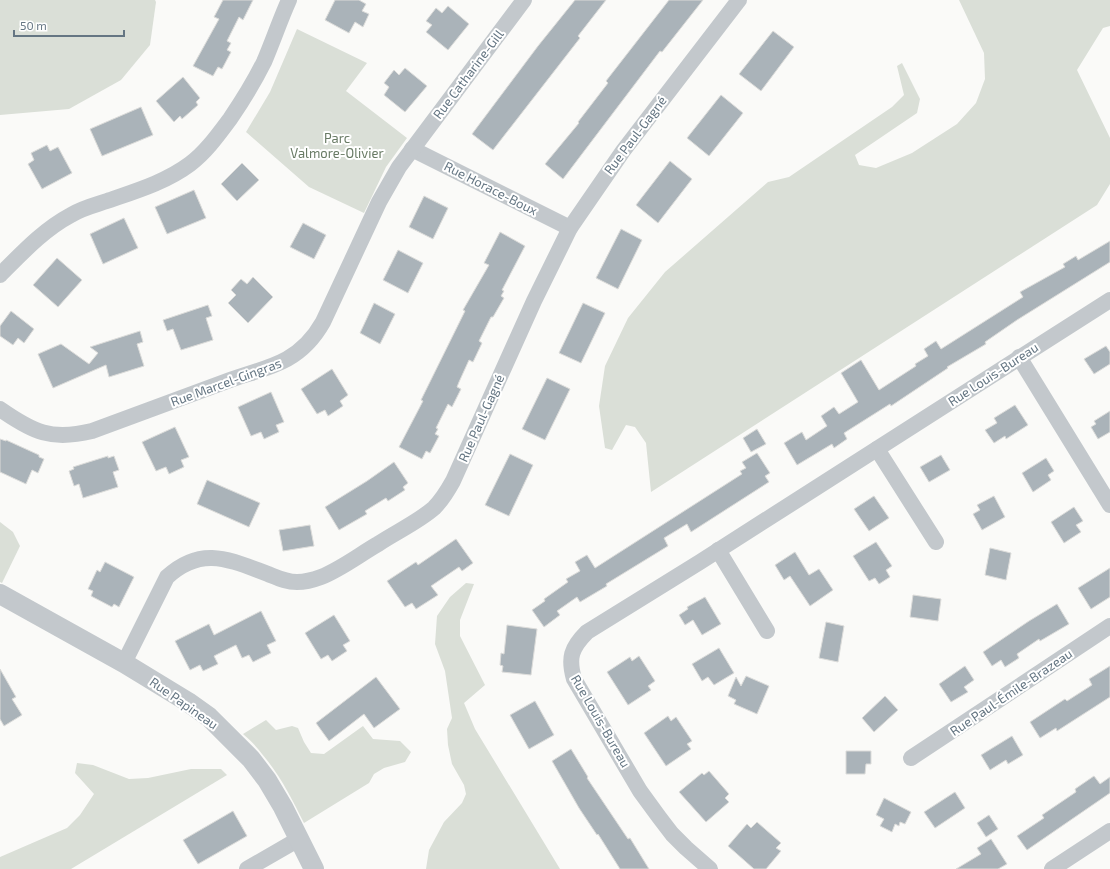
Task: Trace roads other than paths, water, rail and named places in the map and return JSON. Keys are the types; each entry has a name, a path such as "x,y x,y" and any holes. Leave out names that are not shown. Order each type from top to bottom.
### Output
{"street":[{"path":"0,276 33,242 57,223 86,208 134,192 176,173 191,163 205,150 218,136 252,86 264,62 289,0"},
{"name":"Rue Catharine-Gill","path":"412,148 524,0"},
{"name":"Rue Paul-Gagné","path":"124,663 167,577 176,569 188,562 203,558 216,558 232,561 285,581 309,581 336,569 420,518 435,507 453,481 534,301 570,228 623,151 739,0"},
{"name":"Rue Horace-Boux","path":"412,148 570,228"},
{"name":"Rue Marcel-Gingras","path":"0,409 19,423 33,430 61,435 76,435 92,431 288,359 308,345 315,336 388,185 412,148"},
{"name":"Rue Louis-Bureau","path":"710,869 672,834 640,791 574,679 570,666 571,654 578,640 586,632 718,550 1110,300"},
{"path":"1020,357 1110,505"},
{"path":"877,449 936,542"},
{"path":"718,550 767,631"},
{"name":"Rue Papineau","path":"0,594 124,663 188,702 209,718 251,759 267,780 314,869"},
{"name":"Rue Paul-Émile-Brazeau","path":"911,758 1110,626"},
{"path":"1052,869 1110,831"},
{"path":"248,869 299,839"}],"park label":[{"name":"Parc Valmore-Olivier","path":"337,146"}]}
